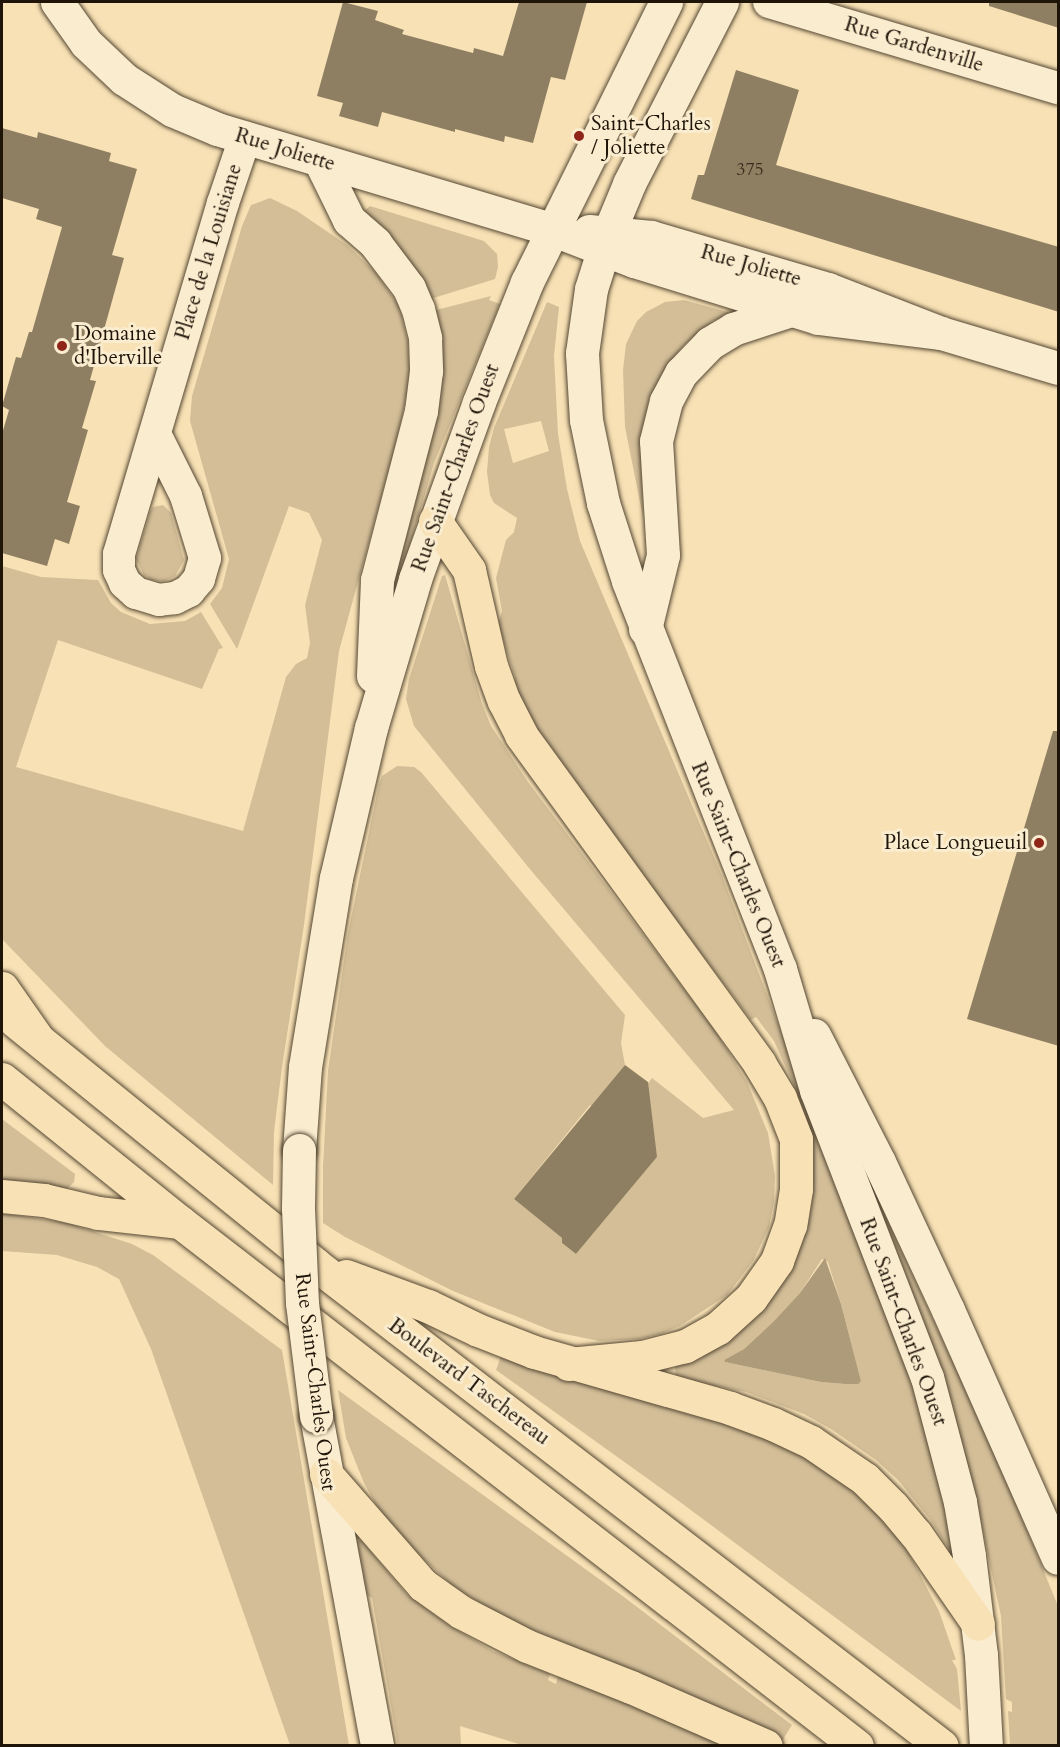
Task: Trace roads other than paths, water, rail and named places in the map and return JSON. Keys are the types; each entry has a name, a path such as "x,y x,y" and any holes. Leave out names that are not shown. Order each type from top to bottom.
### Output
{"highway":[{"path":"435,521 469,570 491,666 504,701 521,735 759,1064 787,1110 796,1139 796,1189 787,1235 777,1261 743,1306 703,1338 663,1353 568,1364"},
{"path":"2,988 37,1038"},
{"name":"Boulevard Taschereau","path":"2,1011 316,1265 942,1746"},
{"path":"2,1079 180,1222 857,1746"},
{"path":"2,1196 63,1204 98,1213 180,1222"},
{"path":"316,1265 428,1305 478,1330 568,1364 753,1416 793,1433 831,1455 865,1479 893,1507 916,1534 978,1624"},
{"path":"326,1474 368,1519 408,1570 423,1585 461,1612 527,1646 631,1687 766,1746"}],"street":[{"name":"Rue Joliette","path":"57,2 86,43 124,79 172,110 245,138 554,230 607,241 818,318 941,333"},
{"name":"Rue Saint-Charles Ouest","path":"376,1746 316,1416 302,1303 298,1208 299,1150 305,1067 329,915 342,846 372,728 435,521 527,282 666,2"},
{"name":"Rue Saint-Charles Ouest","path":"722,2 669,102 607,241 591,289 583,335 582,372 586,420 603,503 645,629 780,969 816,1090 927,1377 960,1502 978,1624 986,1746"},
{"name":"Rue Gardenville","path":"769,2 1059,88"},
{"name":"Place de la Louisiane","path":"156,436 174,367 245,138"},
{"path":"320,161 349,220 381,250 410,288 418,309 426,345 425,381 418,422 377,580 372,728"},
{"name":"Rue Joliette","path":"607,241 651,237 828,289 941,333 1059,368"},
{"path":"645,629 663,555 656,456 658,429 666,401 681,373 710,343 733,329 791,310"},
{"path":"780,969 879,1162 974,1366 1059,1558"}],"place":[{"name":"Saint-Charles / Joliette","path":"579,136"},
{"name":"Domaine d'Iberville","path":"62,346"},
{"name":"Place Longueuil","path":"1039,843"}]}
